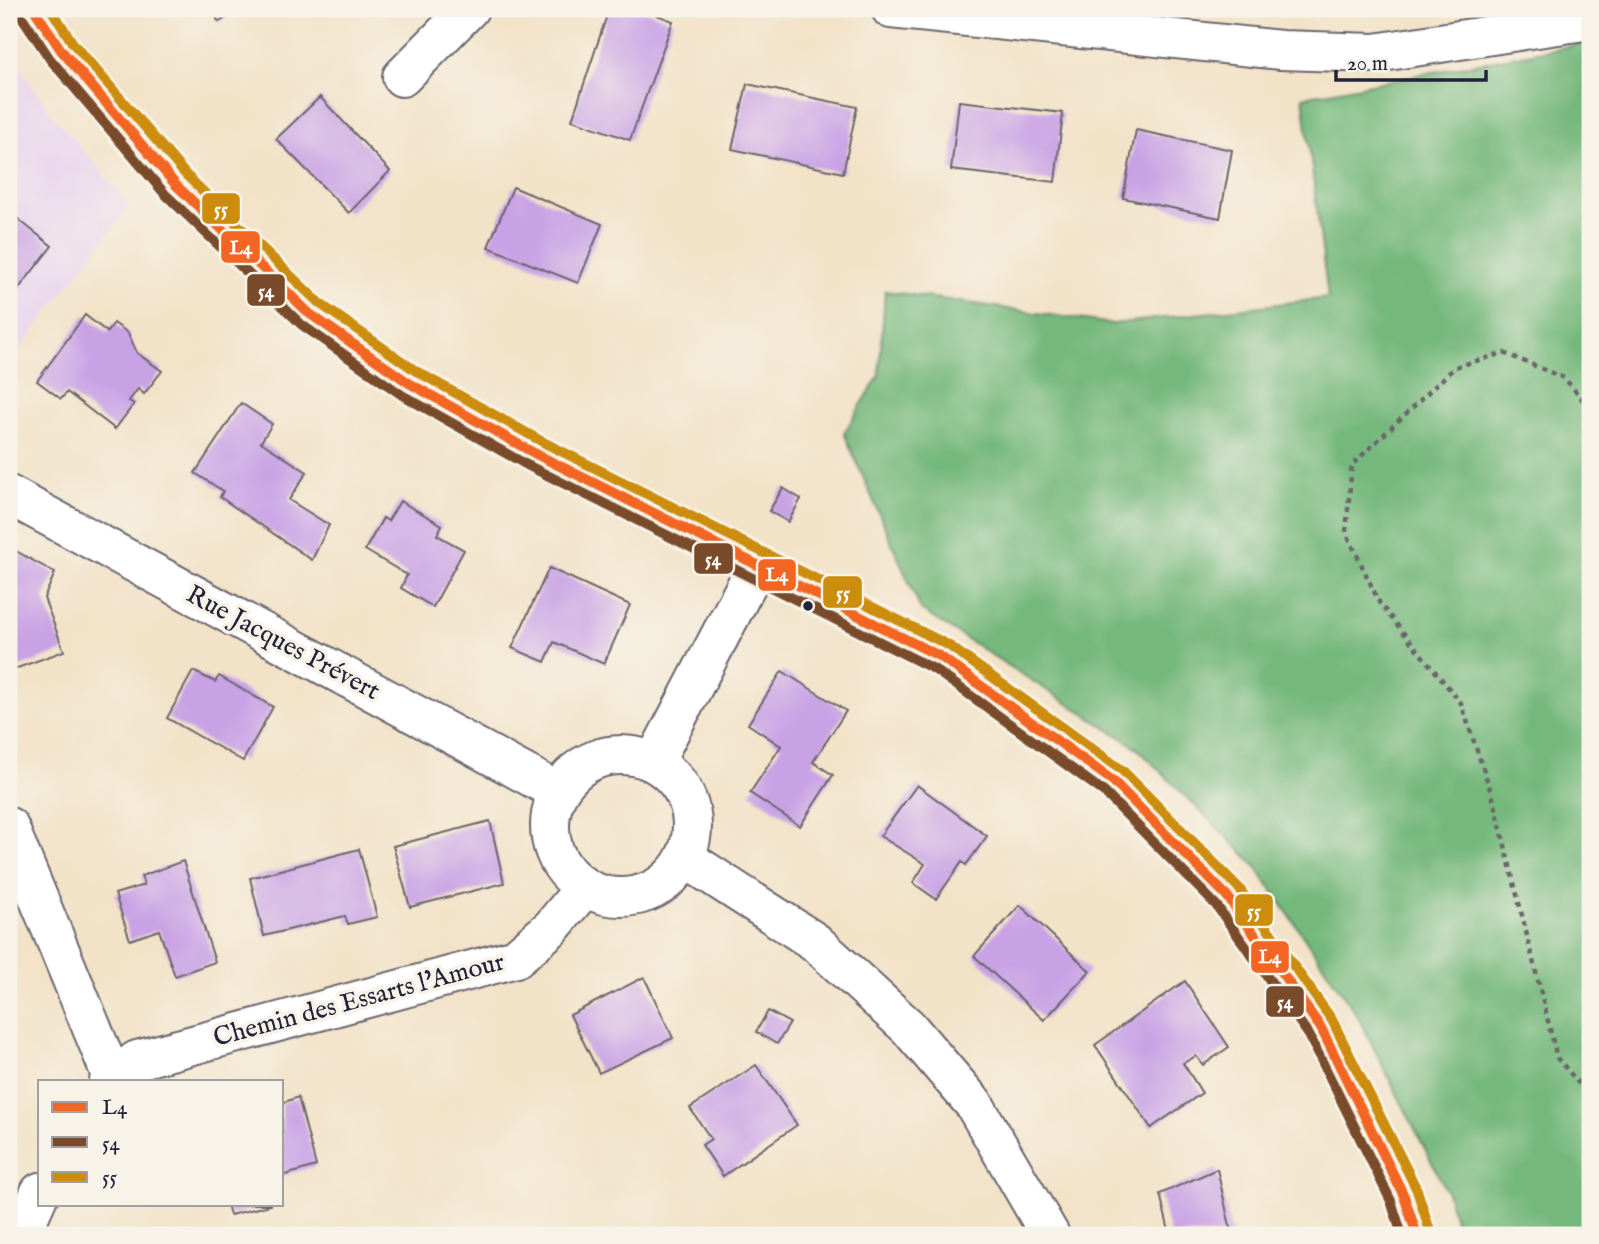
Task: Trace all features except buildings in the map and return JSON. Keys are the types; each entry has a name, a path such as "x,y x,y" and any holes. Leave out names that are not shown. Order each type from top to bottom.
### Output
{"street":[{"path":"34,9 61,50 176,185 310,314 410,383 523,447 941,657 1113,780 1227,896 1321,1028 1404,1196 1418,1235"},
{"path":"402,77 469,9"},
{"path":"891,9 943,11 1281,50 1375,53 1590,20"},
{"name":"Rue Jacques Prévert","path":"9,495 557,790"},
{"path":"654,762 757,565"},
{"path":"623,754 654,762 674,777 689,803 693,830 685,858 667,881 642,894 613,897 584,888 565,872 552,848 549,820 557,790 572,772 596,758 623,754"},
{"name":"Chemin des Essarts l'Amour","path":"9,827 110,1079 137,1060 516,958 551,928 584,888"},
{"path":"685,858 815,943 908,1027 974,1104 1050,1235"},
{"path":"20,1235 38,1196"}],"path":[{"path":"1590,408 1564,378 1504,353 1455,367 1352,466 1346,531 1380,604 1461,703 1494,801 1558,1058 1590,1096"},
{"path":"1579,1235 1590,1223"}],"shaded area":[{"path":"9,53 53,115 130,205 9,364"}],"green space":[{"path":"1590,42 1590,1235 1459,1235 1447,1192 1357,1015 1255,865 1136,747 921,610 844,433 879,376 885,291 1113,324 1328,298 1303,97"}],"transit line":[{"name":"L4","path":"34,9 61,50 176,185 310,314 409,383 534,453 941,657 1113,781 1227,896 1321,1028 1404,1196 1417,1235"},
{"name":"55","path":"51,9 72,42 186,175 319,303 416,371 541,441 948,645 1122,770 1238,887 1332,1020 1417,1190 1430,1231"},
{"name":"54","path":"22,17 50,59 165,194 302,325 402,395 527,465 934,669 1104,792 1216,905 1309,1035 1391,1201 1402,1235"}]}
